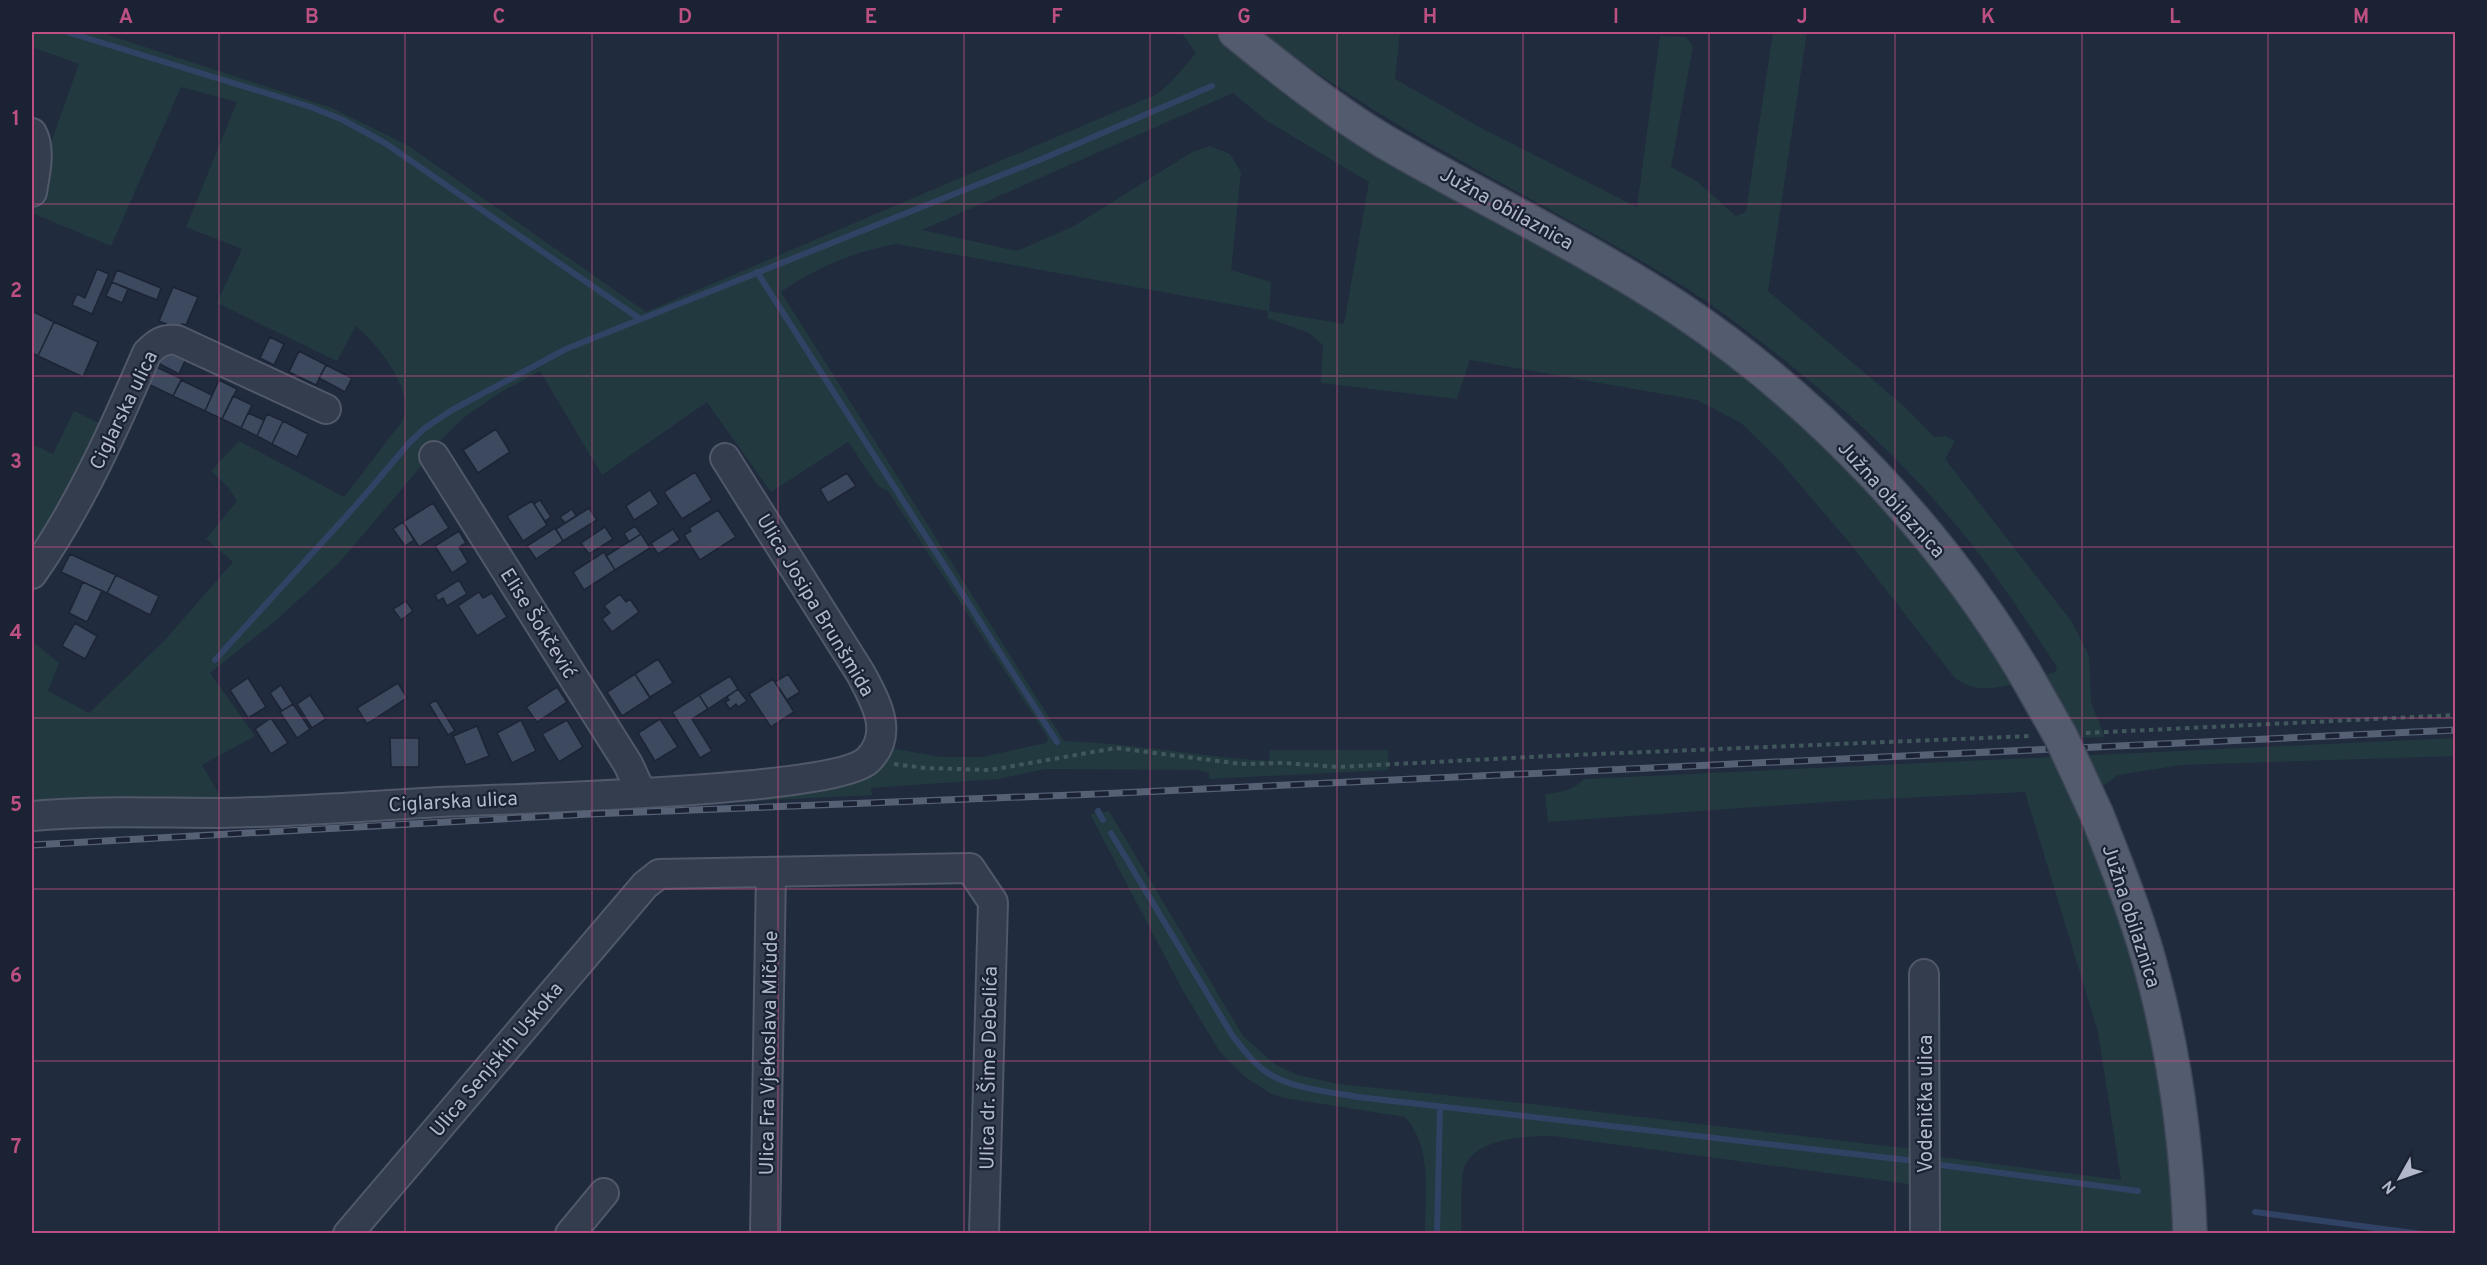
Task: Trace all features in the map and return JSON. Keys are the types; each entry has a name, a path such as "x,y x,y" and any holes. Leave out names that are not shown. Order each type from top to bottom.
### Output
{"main road":[{"name":"Južna obilaznica","path":"1235,32 1346,117 1600,260 1682,311 1755,365 1819,421 1869,469 1917,522 1998,627 2061,737 2097,815 2134,914 2154,979 2169,1043 2181,1115 2190,1233"}],"street":[{"path":"32,134 35,140 36,156 32,192"},
{"name":"Ciglarska ulica","path":"32,574 88,482 147,353 156,343 164,339 177,340 326,409"},
{"name":"Elise Šokčević","path":"434,456 628,764 641,792"},
{"name":"Ulica Josipa Brunšmida","path":"725,458 861,674 878,708 882,725 880,739 869,758"},
{"name":"Ciglarska ulica","path":"32,816 95,812 220,813 719,788 826,775 858,767 869,758"},
{"name":"Ulica dr. Šime Debelića","path":"771,872 970,868 993,902 984,1233"},
{"name":"Ulica Senjskih Uskoka","path":"348,1233 645,885 658,874 771,872"},
{"name":"Ulica Fra Vjekoslava Mičude","path":"765,1233 771,872"},
{"name":"Vodenička ulica","path":"1924,974 1925,1233"},
{"path":"570,1233 604,1193"}],"path":[{"path":"2079,734 2456,715"},
{"path":"869,758 925,768 990,770 1116,748 1241,764 1283,763 1338,767 2032,736"}],"green space":[{"path":"32,32 99,32 332,108 407,145 646,312 1157,94 1170,83 1196,53 1181,32 1219,32 1232,44 1583,262 1769,391 1885,505 1948,585 2014,683 2055,672 2057,667 2017,607 1990,568 1945,512 1867,432 1783,359 1678,283 1361,102 1262,32 1400,32 1395,79 1481,128 1637,207 1660,36 1686,37 1693,46 1671,167 1698,182 1736,216 1746,212 1773,32 1807,32 1768,291 1905,407 1934,437 1945,436 1955,441 1945,459 2072,622 2089,656 2091,703 2105,737 2046,739 2014,684 1976,688 1954,677 1848,541 1778,459 1741,423 1697,400 1470,360 1457,399 1321,383 1323,345 1309,333 1268,318 1268,311 897,244 866,251 836,262 808,275 781,292 1064,741 1115,744 1269,761 1270,750 1388,750 1389,770 1209,779 1209,773 1198,770 1045,769 999,779 871,788 872,795 467,815 728,792 885,747 940,757 982,757 1046,743 1048,738 888,491 878,486 848,442 771,492 707,402 602,475 540,371 499,393 462,419 440,441 339,563 274,622 210,673 255,736 202,765 225,804 32,811 32,641 59,663 48,691 89,713 164,641 233,562 206,539 237,501 229,488 211,471 239,441 344,497 400,425 404,416 405,404 403,392 391,366 383,354 356,326 337,361 217,303 242,249 186,227 237,102 181,87 111,246 32,213 45,160 79,64 32,47","holes":["1233,93 1267,121 1369,182 1344,324 1269,311 1271,282 1231,270 1241,172 1230,154 1210,146 1192,152 1074,226 1017,251 922,230"]},
{"path":"74,411 109,428 32,567 32,444 53,454"},
{"path":"2455,738 2455,756 2181,765 2118,775 2077,805 2134,957 2161,1085 2176,1233 1933,1233 1933,1156 2121,1180 2098,1032 2025,792 1841,801 1548,822 1545,794 1561,792 1584,779"},
{"path":"1109,811 1243,1036 1276,1065 1298,1075 1338,1084 1531,1104 1912,1149 1916,1185 1553,1136 1515,1138 1487,1146 1476,1152 1468,1161 1463,1172 1461,1233 1425,1233 1426,1172 1424,1157 1414,1129 1405,1117 1285,1098 1270,1093 1245,1077 1220,1052 1182,989 1090,814"}],"building":[{"path":"97,269 109,274 92,314 72,305 77,294 85,298"},
{"path":"117,270 161,288 157,300 112,282"},
{"path":"112,282 128,289 122,303 106,296"},
{"path":"173,287 198,297 186,325 182,324 180,330 159,321"},
{"path":"32,311 54,322 38,356 32,353"},
{"path":"54,322 98,342 83,377 38,356"},
{"path":"270,337 284,344 274,365 260,358"},
{"path":"165,343 188,354 179,374 156,362"},
{"path":"299,351 326,365 316,385 289,372"},
{"path":"326,365 352,378 345,392 319,378"},
{"path":"154,366 182,379 173,396 146,383"},
{"path":"181,380 212,395 205,411 173,396"},
{"path":"219,380 237,389 222,419 205,411"},
{"path":"233,396 252,405 241,428 222,419"},
{"path":"248,413 264,420 257,436 241,428"},
{"path":"267,414 283,421 272,444 257,436"},
{"path":"283,421 308,434 297,457 272,444"},
{"path":"496,429 510,452 478,473 463,450"},
{"path":"695,472 712,500 682,519 664,492"},
{"path":"847,473 856,486 828,503 820,489"},
{"path":"650,490 659,504 634,520 626,506"},
{"path":"540,500 551,517 545,521 534,504"},
{"path":"532,501 547,525 523,541 507,516"},
{"path":"433,503 449,528 419,547 403,522"},
{"path":"589,508 597,520 563,541 556,529"},
{"path":"572,509 576,516 565,523 560,517"},
{"path":"718,510 736,537 700,560 684,535 691,531 689,528"},
{"path":"403,522 414,540 405,546 393,529"},
{"path":"635,526 641,534 629,542 624,533"},
{"path":"605,527 613,539 589,554 581,543"},
{"path":"555,528 563,541 536,559 527,546"},
{"path":"673,529 680,540 658,554 651,543"},
{"path":"459,531 466,543 459,547 468,562 452,573 435,546"},
{"path":"641,534 650,548 615,570 606,556"},
{"path":"604,552 615,570 584,590 573,572"},
{"path":"70,554 116,575 107,593 61,572"},
{"path":"116,575 159,596 150,615 107,593"},
{"path":"459,580 467,594 447,606 443,598 438,601 435,595"},
{"path":"83,582 102,591 87,622 69,613"},
{"path":"479,592 483,598 492,593 507,617 477,636 458,606"},
{"path":"620,594 626,602 630,599 639,612 612,632 602,619 610,613 604,606"},
{"path":"406,601 413,611 401,620 393,609"},
{"path":"75,623 97,636 85,659 62,646"},
{"path":"658,659 673,683 650,697 635,674"},
{"path":"635,674 650,698 622,716 607,692"},
{"path":"788,674 800,692 787,700 775,682"},
{"path":"730,676 738,689 708,709 699,695"},
{"path":"248,678 266,707 248,718 230,690"},
{"path":"773,679 794,712 771,727 749,694"},
{"path":"398,683 407,698 367,724 357,708"},
{"path":"281,685 293,704 282,711 270,693"},
{"path":"557,687 567,702 537,722 526,707"},
{"path":"738,689 747,701 738,707 736,704 730,709 725,702 729,700 727,697"},
{"path":"310,695 326,719 312,728 297,704"},
{"path":"699,695 708,709 692,719 712,751 700,758 672,712"},
{"path":"436,700 455,731 448,735 429,704"},
{"path":"293,704 310,729 297,738 280,712"},
{"path":"271,718 288,743 271,754 255,729"},
{"path":"660,719 678,747 655,761 638,733"},
{"path":"521,720 536,751 512,763 497,733"},
{"path":"567,720 583,747 559,762 542,734"},
{"path":"477,726 489,756 466,765 453,736"},
{"path":"390,738 419,738 419,767 391,767"}],"waterway":[{"path":"67,32 311,107 343,120 385,143 640,319"},
{"path":"215,660 359,502 410,442 425,428 452,410 566,349 1042,159 1212,86"},
{"path":"757,272 1057,742"},
{"path":"1098,811 1103,820"},
{"path":"1111,833 1232,1035 1260,1067 1281,1080 1313,1089 1358,1097 1915,1161"},
{"path":"1437,1234 1440,1107"},
{"path":"1933,1164 2138,1191"},
{"path":"2255,1212 2421,1234"}],"railway":[{"path":"32,845 590,814 1097,794 2456,730"}]}
